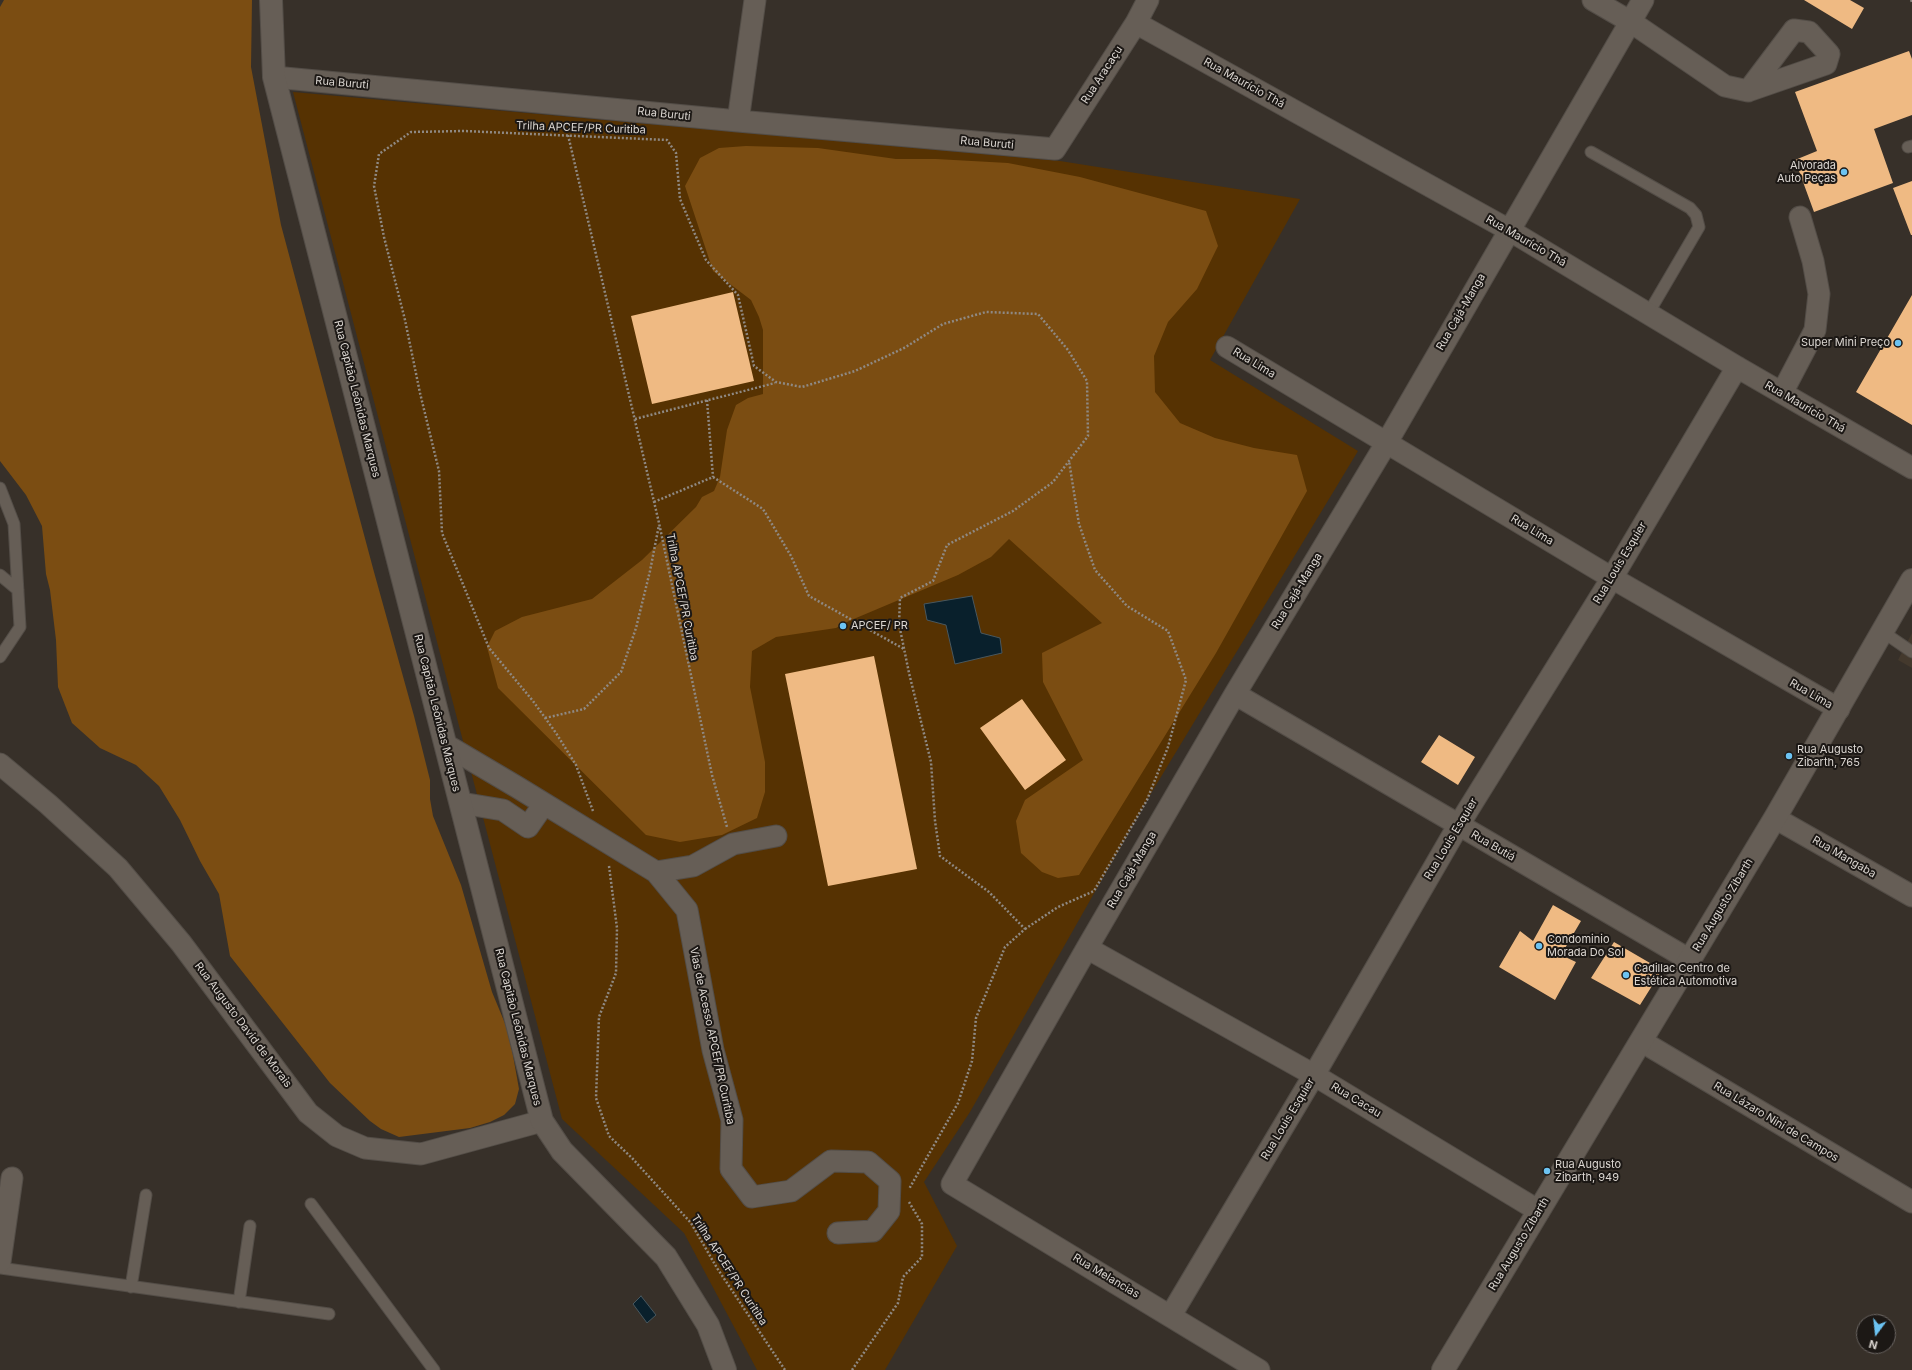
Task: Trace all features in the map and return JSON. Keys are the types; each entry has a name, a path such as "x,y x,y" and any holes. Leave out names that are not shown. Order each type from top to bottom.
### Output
{"street":[{"name":"Rua Capitão Leônidas Marques","path":"271,0 274,77 542,1122 562,1151 666,1257 708,1325 725,1370"},
{"path":"738,122 755,0"},
{"name":"Rua Aracaçu","path":"1055,149 1136,23 1148,0"},
{"path":"1593,0 1631,22 1725,86 1748,91"},
{"name":"Rua Cajá-Manga","path":"952,1184 1235,694 1387,442 1643,0"},
{"name":"Rua Maurício Thá","path":"1136,23 1509,230 1737,367 1912,468"},
{"name":"Rua Buruti","path":"274,77 738,122 1055,149"},
{"path":"1782,393 1815,330 1819,294 1813,261 1800,217"},
{"name":"Rua Lima","path":"1227,347 1612,578 1839,710"},
{"name":"Rua Louis Esquier","path":"1171,1315 1314,1075 1458,826 1612,578 1737,367"},
{"name":"Rua Augusto Zibarth","path":"1443,1370 1775,818 1839,710 1912,580"},
{"name":"Rua Butiá","path":"1235,694 1458,826 1690,960"},
{"name":"Vias de Acesso APCEF/PR Curitiba","path":"446,745 656,872 687,910 713,1050 732,1120 730,1169 752,1197 791,1191 831,1161 868,1162 890,1181 889,1211 873,1231 838,1233"},
{"name":"Rua Augusto David de Morais","path":"0,764 48,804 118,868 181,942 308,1112 337,1136 365,1148 421,1154 542,1122"},
{"path":"503,810 517,787"},
{"path":"461,804 503,810 528,827 544,804"},
{"name":"Rua Mangaba","path":"1775,818 1912,896"},
{"path":"656,872 693,866 732,844 776,836"},
{"name":"Rua Cacau","path":"1087,948 1314,1075 1539,1211"},
{"name":"Rua Lázaro Nini de Campos","path":"1641,1042 1912,1202"},
{"path":"0,1262 12,1178"},
{"name":"Rua Melancias","path":"952,1184 1171,1315 1259,1370"}],"lane":[{"path":"1591,152 1690,208 1696,216 1699,227 1648,314"},
{"path":"0,488 14,524 20,627 0,657"},
{"path":"0,575 18,590"},
{"path":"1883,632 1912,652"},
{"path":"131,1286 146,1195"},
{"path":"311,1204 434,1370"},
{"path":"239,1302 250,1226"},
{"path":"0,1268 329,1314"}],"path":[{"name":"Trilha APCEF/PR Curitiba","path":"785,1370 717,1268 691,1223 632,1158 608,1136 596,1098 599,1017 616,973 617,928 604,840 576,765 545,718 489,648 442,533 439,471 420,393 405,320 384,237 374,186 379,154 411,132 464,131 667,140 676,153 680,199 706,260 738,295 754,366 776,382 802,387 855,371 904,348 944,324 986,312 1038,314 1068,350 1087,381 1088,436 1053,482 1013,511 947,545 933,581 900,598 899,624 931,762 935,821 940,856 989,892 1025,929"},
{"path":"568,135 659,523"},
{"path":"635,419 776,382"},
{"path":"707,400 713,477"},
{"path":"852,1370 898,1304 904,1277 922,1257 922,1224 906,1196 958,1103 972,1061 976,1018 1005,947 1025,929 1058,907 1094,891 1147,800 1168,747 1186,680 1168,630 1127,606 1095,570 1079,524 1069,461"},
{"path":"654,502 713,477"},
{"path":"713,477 763,509 791,556 809,596 904,649"},
{"name":"Trilha APCEF/PR Curitiba","path":"545,718 584,709 621,672 638,621 650,571 659,523"},
{"name":"Trilha APCEF/PR Curitiba","path":"659,523 712,774 732,844"}],"shaded area":[{"path":"4,0 252,0 251,67 281,225 414,716 430,780 430,799 433,816 461,885 492,992 509,1033 519,1089 515,1104 504,1115 490,1122 470,1128 399,1137 381,1129 370,1121 330,1083 230,956 219,894 200,861 180,820 159,786 136,765 100,748 72,723 58,687 56,640 50,590 46,574 42,526 26,495 0,461 0,7"},
{"name":"APCEF/ PR","path":"293,92 1060,161 1300,199 1210,360 1358,451 1147,800 970,1112 924,1182 957,1246 885,1370 757,1370 684,1233 562,1119"},
{"path":"746,146 818,148 896,159 936,159 1008,163 1080,177 1206,211 1218,246 1197,289 1168,322 1154,356 1155,392 1180,423 1215,438 1254,448 1297,455 1307,491 1216,653 1079,875 1058,878 1042,872 1021,853 1016,821 1025,800 1083,760 1043,682 1042,653 1102,623 1009,539 991,557 958,575 849,621 836,628 776,637 752,651 750,687 765,762 765,792 757,818 722,835 680,842 646,835 498,688 487,647 495,631 522,617 592,599 642,560 696,507 702,497 714,491 720,477 727,430 736,405 748,398 763,394 763,330 759,317 751,300 713,271 685,186 700,158 719,148"},
{"path":"1912,633 1912,668 1898,660"}],"water":[{"path":"972,596 981,633 1000,638 1002,653 955,664 946,625 927,620 924,604"},
{"path":"641,1296 656,1315 647,1323 633,1304"}],"building":[{"path":"1804,0 1850,0 1864,8 1852,29"},
{"path":"1909,51 1912,59 1912,115 1874,129 1893,183 1814,212 1795,160 1817,151 1795,92"},
{"path":"1912,181 1912,235 1911,235 1893,188"},
{"path":"733,292 754,381 652,404 631,316"},
{"name":"Super Mini Preço","path":"1912,295 1912,425 1856,392"},
{"path":"874,656 917,869 828,886 785,674"},
{"path":"1022,699 1066,760 1025,790 980,728"},
{"path":"1439,735 1475,757 1458,785 1421,762"},
{"name":"Condominio Morada Do Sol","path":"1553,905 1581,921 1561,955 1576,962 1555,1000 1499,967 1520,931 1533,941"},
{"name":"Cadillac Centro de Estética Automotiva","path":"1614,942 1662,970 1640,1005 1591,978"}],"place":[{"name":"Alvorada Auto Peças","path":"1844,172"},
{"name":"Super Mini Preço","path":"1898,343"},
{"name":"APCEF/ PR","path":"843,626"},
{"name":"Rua Augusto Zibarth, 765","path":"1789,756"},
{"name":"Condominio Morada Do Sol","path":"1539,946"},
{"name":"Cadillac Centro de Estética Automotiva","path":"1626,975"},
{"name":"Rua Augusto Zibarth, 949","path":"1547,1171"}]}
